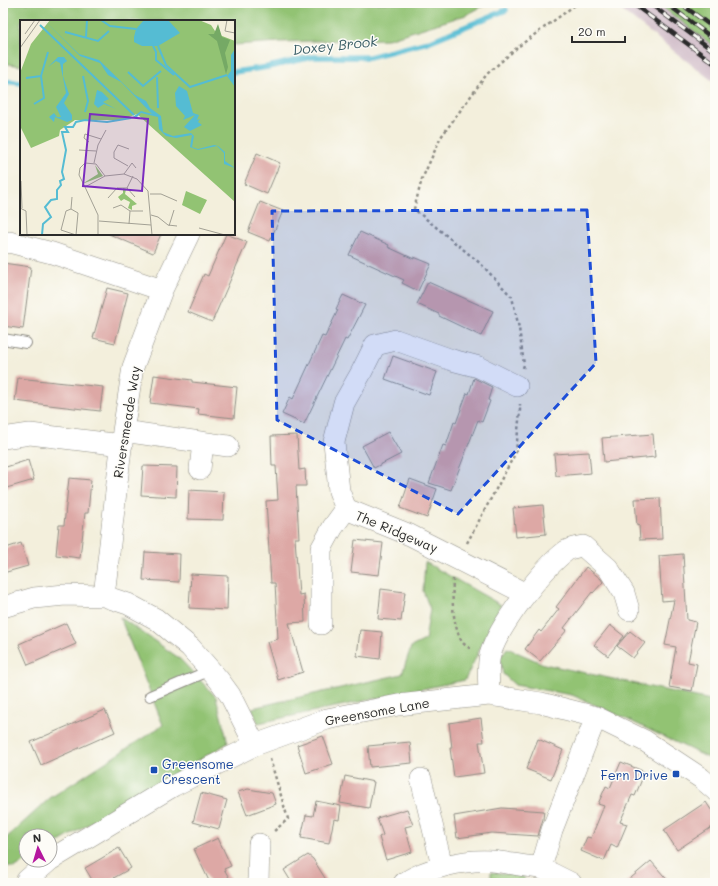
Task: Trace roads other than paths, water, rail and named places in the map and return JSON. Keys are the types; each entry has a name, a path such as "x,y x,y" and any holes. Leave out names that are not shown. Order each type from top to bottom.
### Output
{"street":[{"name":"Riversmeade Way","path":"104,596 122,438 133,367 162,290 189,235"},
{"path":"3,243 9,242 52,253 162,290"},
{"name":"The Ridgeway","path":"517,386 479,367 452,360 396,340 374,345 361,373 344,403 334,442 339,491 346,509 410,535 526,594"},
{"path":"3,438 30,434 122,438 228,446"},
{"path":"200,469 203,444"},
{"path":"321,624 321,549 333,527 346,509"},
{"path":"489,695 490,656 497,638 526,594 551,564 567,550 583,546 608,568 624,593 629,610"},
{"path":"3,607 34,598 65,595 104,596 128,604 156,619 190,647 211,670 230,695 255,745"},
{"name":"Greensome Lane","path":"58,855 173,786 255,745 327,719 398,705 489,695 541,703 596,717 645,741 701,778 715,790"},
{"path":"541,868 552,830 596,717"},
{"path":"421,779 442,866"},
{"path":"258,883 259,844"},
{"path":"404,883 442,866 466,862 491,861 541,868 571,883"},
{"name":"Greensome Lane","path":"25,883 41,868"}],"lane":[{"path":"3,339 26,343"},
{"path":"150,696 211,670"}],"waterway":[{"name":"Doxey Brook","path":"235,72 268,67 312,57 369,57 428,42 506,10"},
{"name":"Doxey Brook","path":"3,81 20,83"}],"railway":[{"path":"632,3 715,64"},
{"path":"649,3 715,52"},
{"path":"666,3 715,40"},
{"path":"680,3 715,29"}],"place":[{"name":"Greensome Crescent","path":"154,770"},
{"name":"Fern Drive","path":"676,774"}]}
